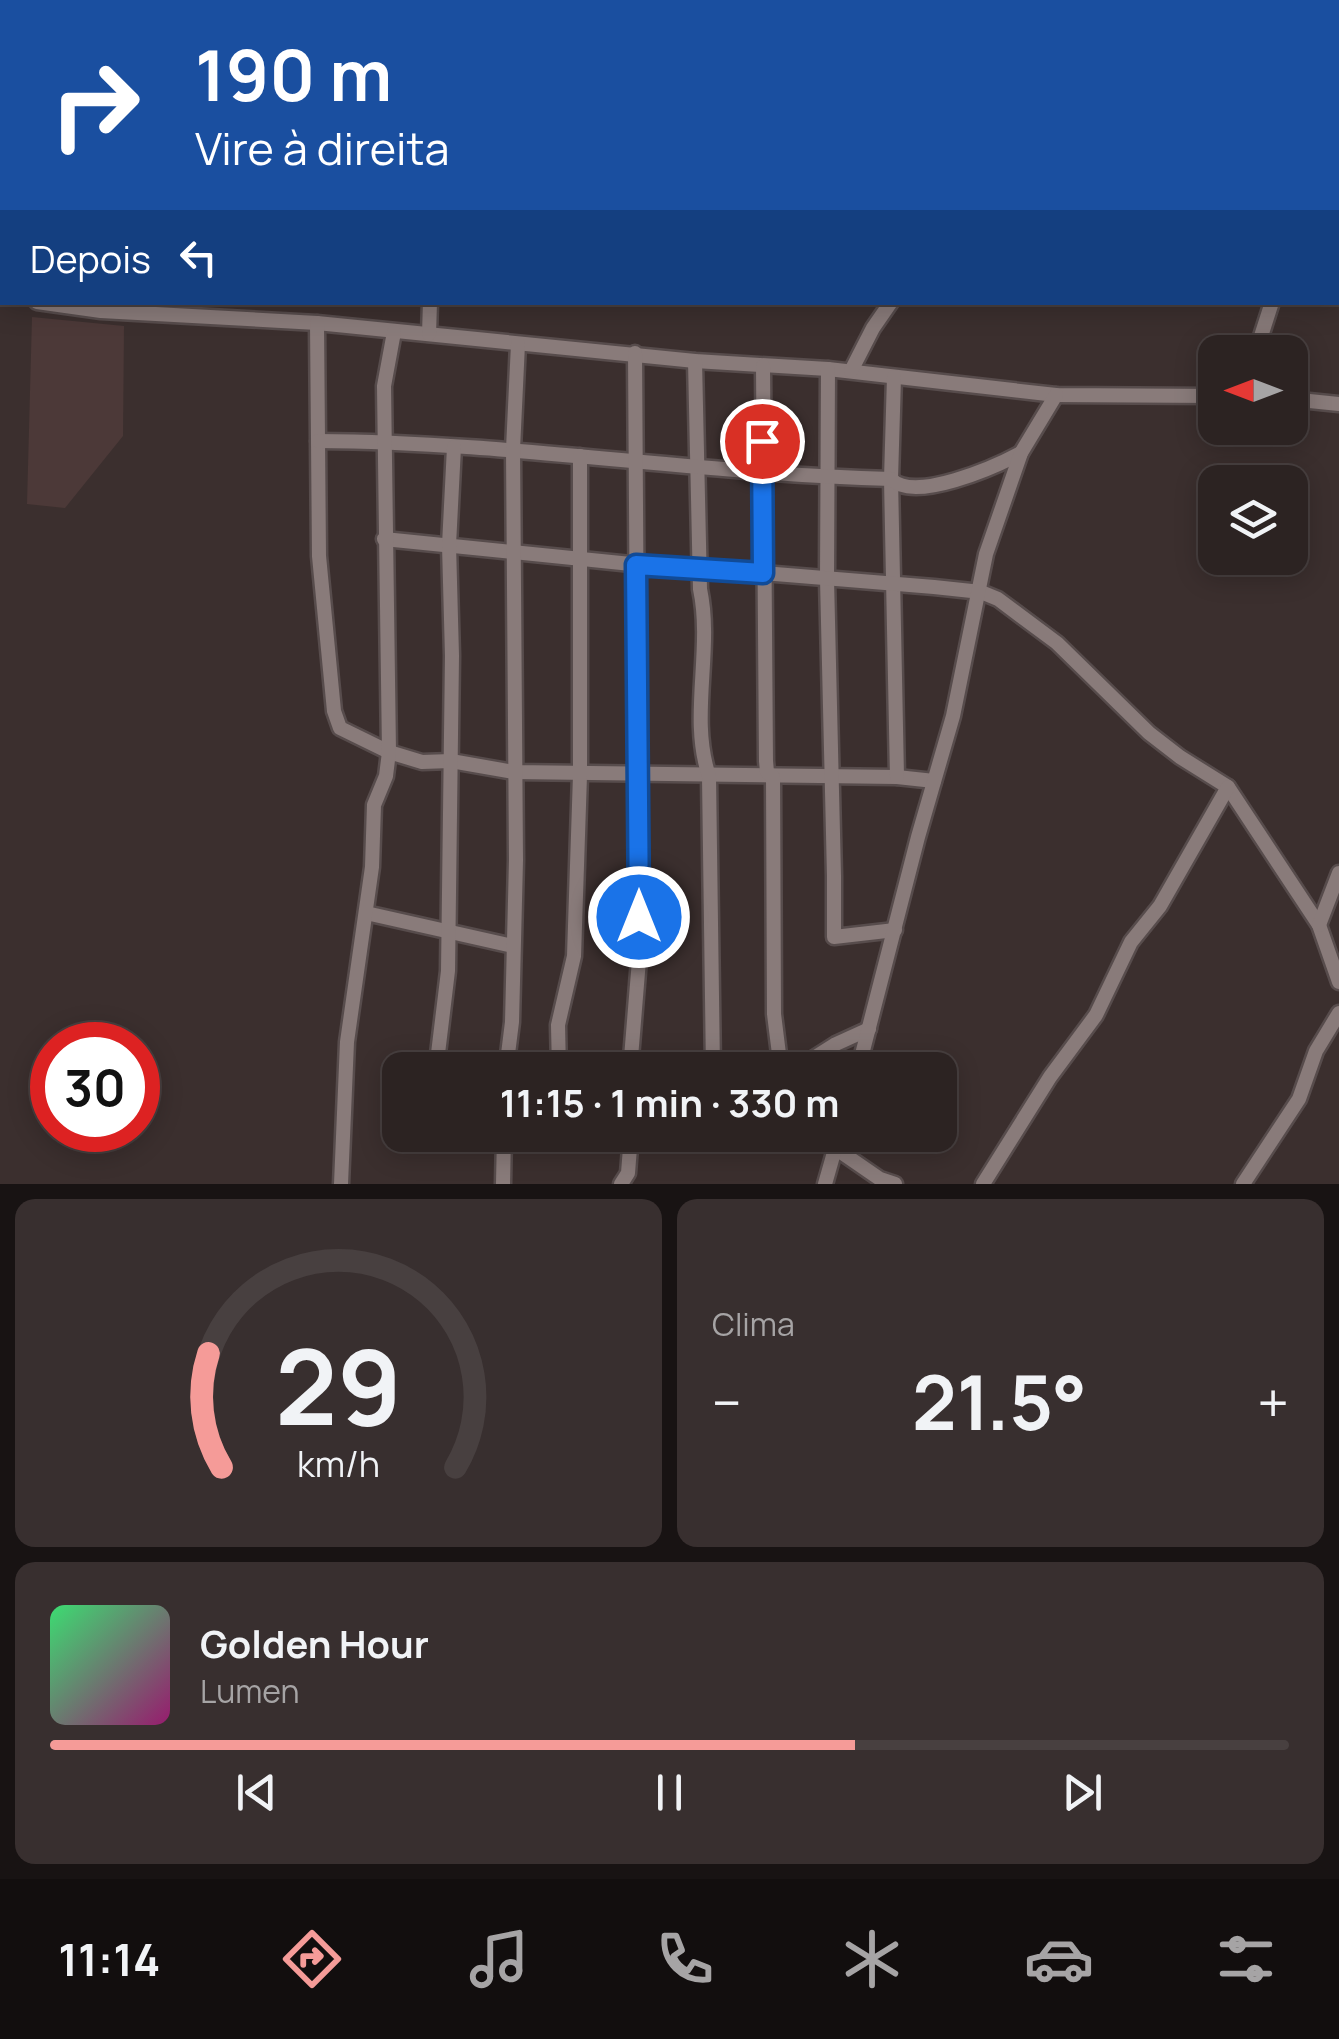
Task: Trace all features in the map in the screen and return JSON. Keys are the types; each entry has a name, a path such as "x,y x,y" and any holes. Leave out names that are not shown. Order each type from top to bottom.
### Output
{"street":[{"path":"58,305 101,311 317,323 696,361 828,369 1056,395 1198,396"},
{"path":"429,334 430,305"},
{"path":"851,372 872,328 889,305"},
{"path":"1261,335 1271,305"},
{"path":"317,323 319,556 334,712 340,728 389,752 422,762 451,761 514,772 897,777 934,781"},
{"path":"341,1184 348,1042 366,913 374,805 386,776 389,752 384,386 394,332"},
{"path":"508,1052 516,860 513,449 518,344"},
{"path":"631,1052 639,960 635,353"},
{"path":"696,361 700,571 706,613 703,759 709,776 713,1052"},
{"path":"762,366 766,761 767,772 773,777 774,1014 779,1052"},
{"path":"828,369 827,579 834,937 895,930"},
{"path":"894,377 890,479 897,777"},
{"path":"863,1052 953,716 986,554 1021,453 1056,395"},
{"path":"1308,401 1339,404"},
{"path":"318,441 513,449 764,475 890,479 906,488 930,486 994,468 1021,453"},
{"path":"438,1052 448,971 449,544 454,446"},
{"path":"558,1052 558,1025 574,956 580,774 580,456"},
{"path":"384,539 580,561 893,583 981,592 998,599 1028,618 1149,733 1228,787 1319,926 1339,982"},
{"path":"983,1184 1050,1077 1096,1015 1131,942 1160,906 1228,787"},
{"path":"1319,926 1336,895 1339,873"},
{"path":"366,913 513,946"},
{"path":"1243,1184 1299,1099 1316,1051 1339,1013"},
{"path":"823,1052 870,1028"},
{"path":"504,1152 504,1184"},
{"path":"621,1184 628,1173 630,1152"},
{"path":"825,1184 834,1152"},
{"path":"850,1152 880,1178 895,1184"}],"shaded area":[{"path":"32,317 124,326 123,436 65,508 27,504"}],"route":[{"path":"639,917 636,565 763,573 762,441"}]}
